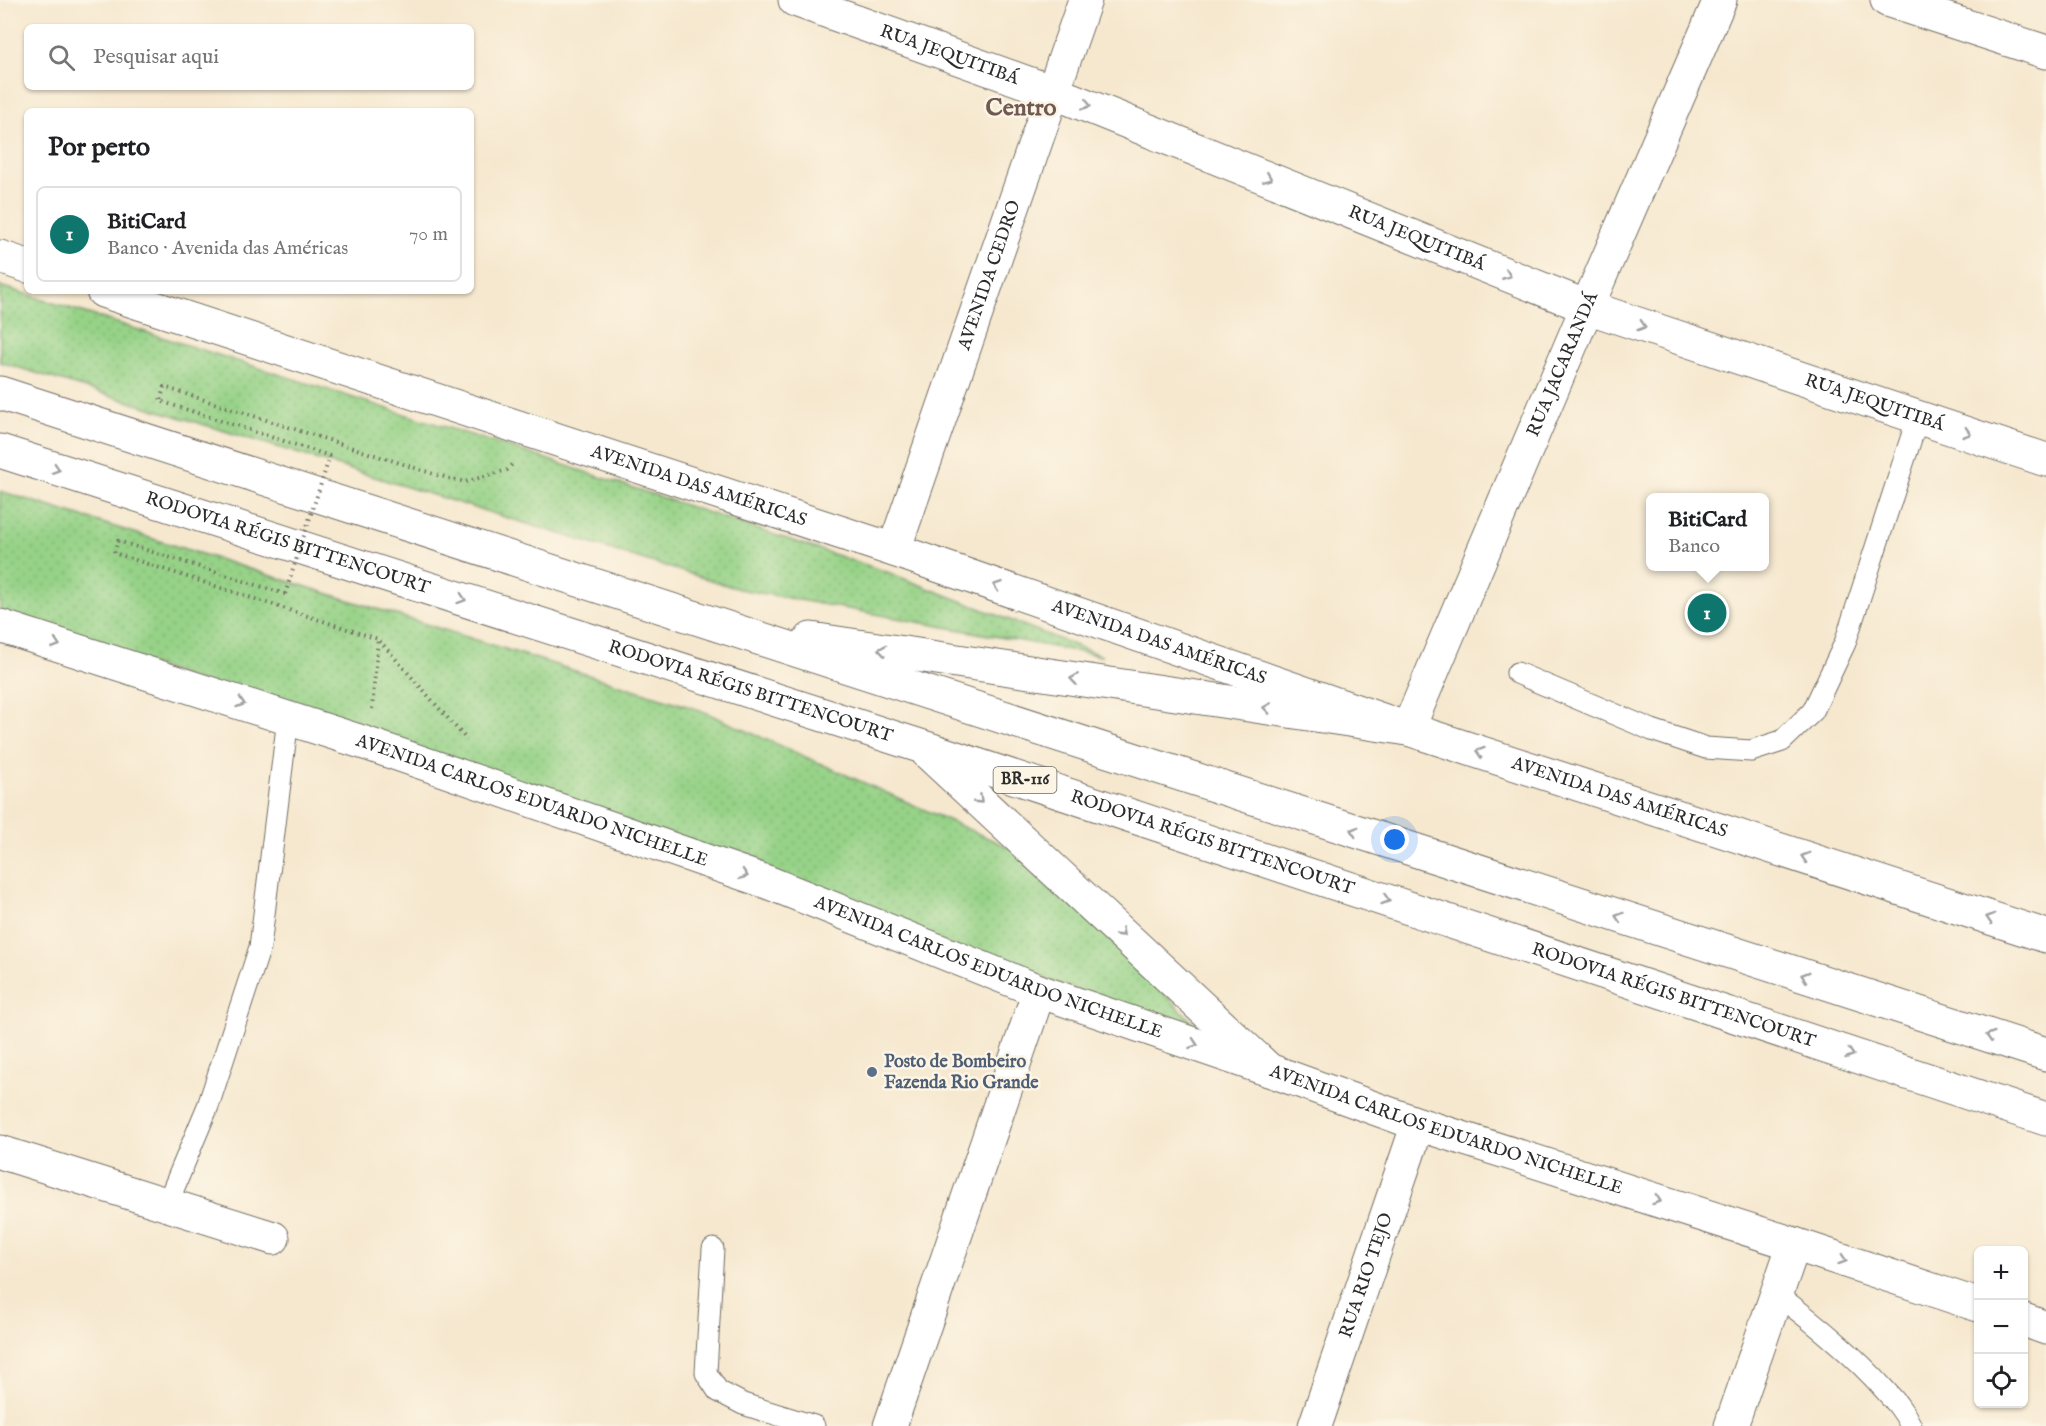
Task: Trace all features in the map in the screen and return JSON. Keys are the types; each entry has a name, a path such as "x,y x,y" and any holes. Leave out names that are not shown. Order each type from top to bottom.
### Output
{"main road":[{"name":"RUA JEQUITIBÁ","path":"795,0 1053,92 1587,307 2046,460"},
{"name":"AVENIDA CEDRO","path":"894,550 1085,0"},
{"name":"RUA JACARANDÁ","path":"1408,729 1720,0"},
{"path":"1887,0 2046,52"},
{"path":"0,257 24,265"},
{"name":"AVENIDA DAS AMÉRICAS","path":"112,294 894,550 1408,729 2046,936"},
{"path":"0,393 2046,1054"},
{"name":"RODOVIA RÉGIS BITTENCOURT","path":"0,452 920,746 2046,1119"},
{"path":"715,625 1408,729"},
{"name":"AVENIDA CARLOS EDUARDO NICHELLE","path":"0,626 369,744 767,882 1039,991 1418,1124 1974,1304"},
{"path":"920,746 1269,1070"},
{"path":"890,1426 1039,991"},
{"name":"RUA RIO TEJO","path":"1315,1426 1418,1124"},
{"path":"0,1152 273,1238"},
{"path":"1731,1426 1794,1244"},
{"path":"2028,1321 2046,1328"}],"lane":[{"path":"1517,673 1652,730 1706,748 1751,751 1782,741 1813,711 1845,643 1918,417"},
{"path":"167,1204 208,1106 260,947 288,718"},
{"path":"713,1249 706,1373 718,1391 743,1404 814,1426"},
{"path":"1776,1294 1814,1323 1864,1367 1905,1413 1911,1426"}],"path":[{"path":"471,744 378,639 114,553 118,541 285,594 330,456 160,401 164,387 465,482 507,470 537,434"},
{"path":"369,744 378,639"}],"green space":[{"path":"0,286 528,453 887,572 1102,656 739,589 0,362"},
{"path":"0,491 700,710 1024,854 1207,1036 0,611"}],"place":[{"name":"BitiCard","path":"1707,613"},
{"name":"Posto de Bombeiro Fazenda Rio Grande","path":"872,1072"}],"district":[{"name":"Centro","path":"1021,108"}]}
